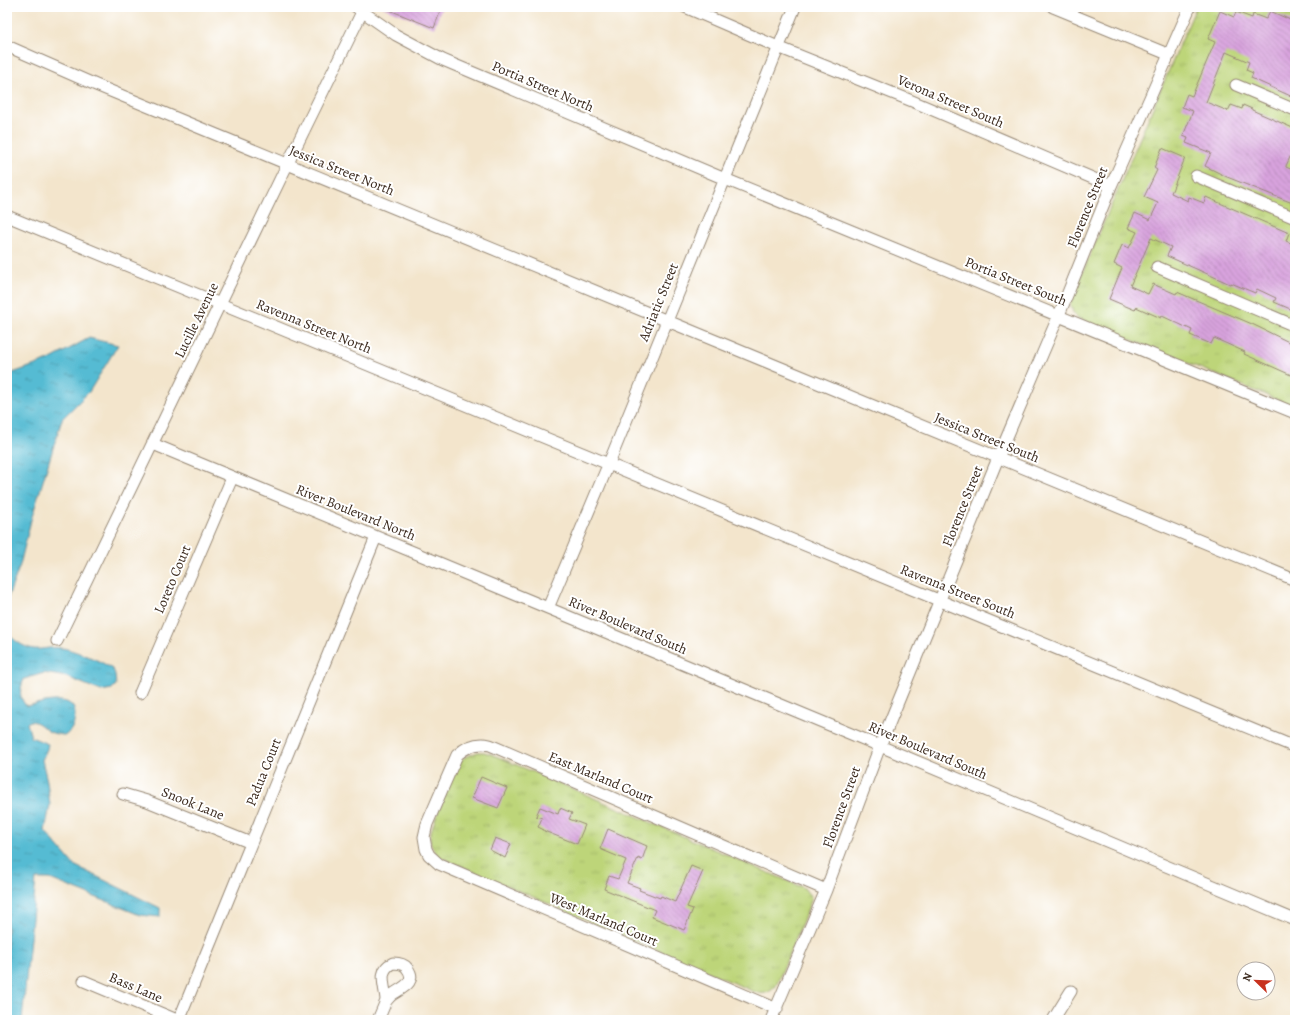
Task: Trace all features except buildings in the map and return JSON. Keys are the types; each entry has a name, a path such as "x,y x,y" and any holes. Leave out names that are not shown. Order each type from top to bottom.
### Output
{"street":[{"name":"Verona Street South","path":"685,7 778,47 912,101 1111,186"},
{"name":"Adriatic Street","path":"548,608 609,463 795,7"},
{"path":"1053,7 1170,55"},
{"name":"Florence Street","path":"771,1020 777,1009 826,890 880,746 939,600 1059,315 1111,186 1190,7"},
{"name":"Lucille Avenue","path":"56,642 288,163 359,9"},
{"name":"Portia Street North","path":"359,9 396,35 443,60 725,179"},
{"name":"Jessica Street North","path":"7,46 96,85 288,163 667,321"},
{"path":"1236,84 1295,110"},
{"path":"1196,176 1295,218"},
{"name":"Portia Street South","path":"725,179 1295,413"},
{"name":"Ravenna Street North","path":"7,216 609,463"},
{"path":"1157,267 1295,326"},
{"name":"Jessica Street South","path":"667,321 1295,580"},
{"name":"River Boulevard North","path":"152,444 548,608"},
{"name":"Ravenna Street South","path":"609,463 1295,747"},
{"name":"Loreto Court","path":"140,693 232,478"},
{"name":"Padua Court","path":"178,1020 376,537"},
{"name":"River Boulevard South","path":"548,608 1295,920"},
{"name":"East Marland Court","path":"426,849 424,837 427,824 453,762 457,755 463,750 477,744 484,744 826,890"},
{"name":"Snook Lane","path":"123,794 147,801 251,843"},
{"name":"West Marland Court","path":"426,849 433,859 446,868 777,1009"},
{"name":"Bass Lane","path":"84,981 178,1020"},
{"path":"1053,1020 1071,990"},
{"path":"378,1020 386,1001"}],"green space":[{"path":"1196,7 1295,7 1295,407 1078,318 1072,311 1073,308 1070,307 1072,297"},
{"path":"478,752 491,754 804,888 811,897 811,901 776,986 766,993 755,992 440,857 433,849 430,841 434,823 461,761 465,757"}],"water":[{"path":"89,338 118,345 89,392 62,419 31,520 20,565 7,600 7,375 49,360"},
{"path":"7,629 14,640 26,647 34,649 55,647 67,649 97,660 114,671 116,685 112,689 101,691 67,677 44,673 24,679 20,692 26,706 63,701 70,704 74,708 74,722 70,731 66,735 50,732 34,722 30,721 27,723 31,737 48,744 42,760 47,781 50,805 45,831 74,865 160,908 160,917 140,915 50,879 36,879 22,1020 7,1020"}]}
